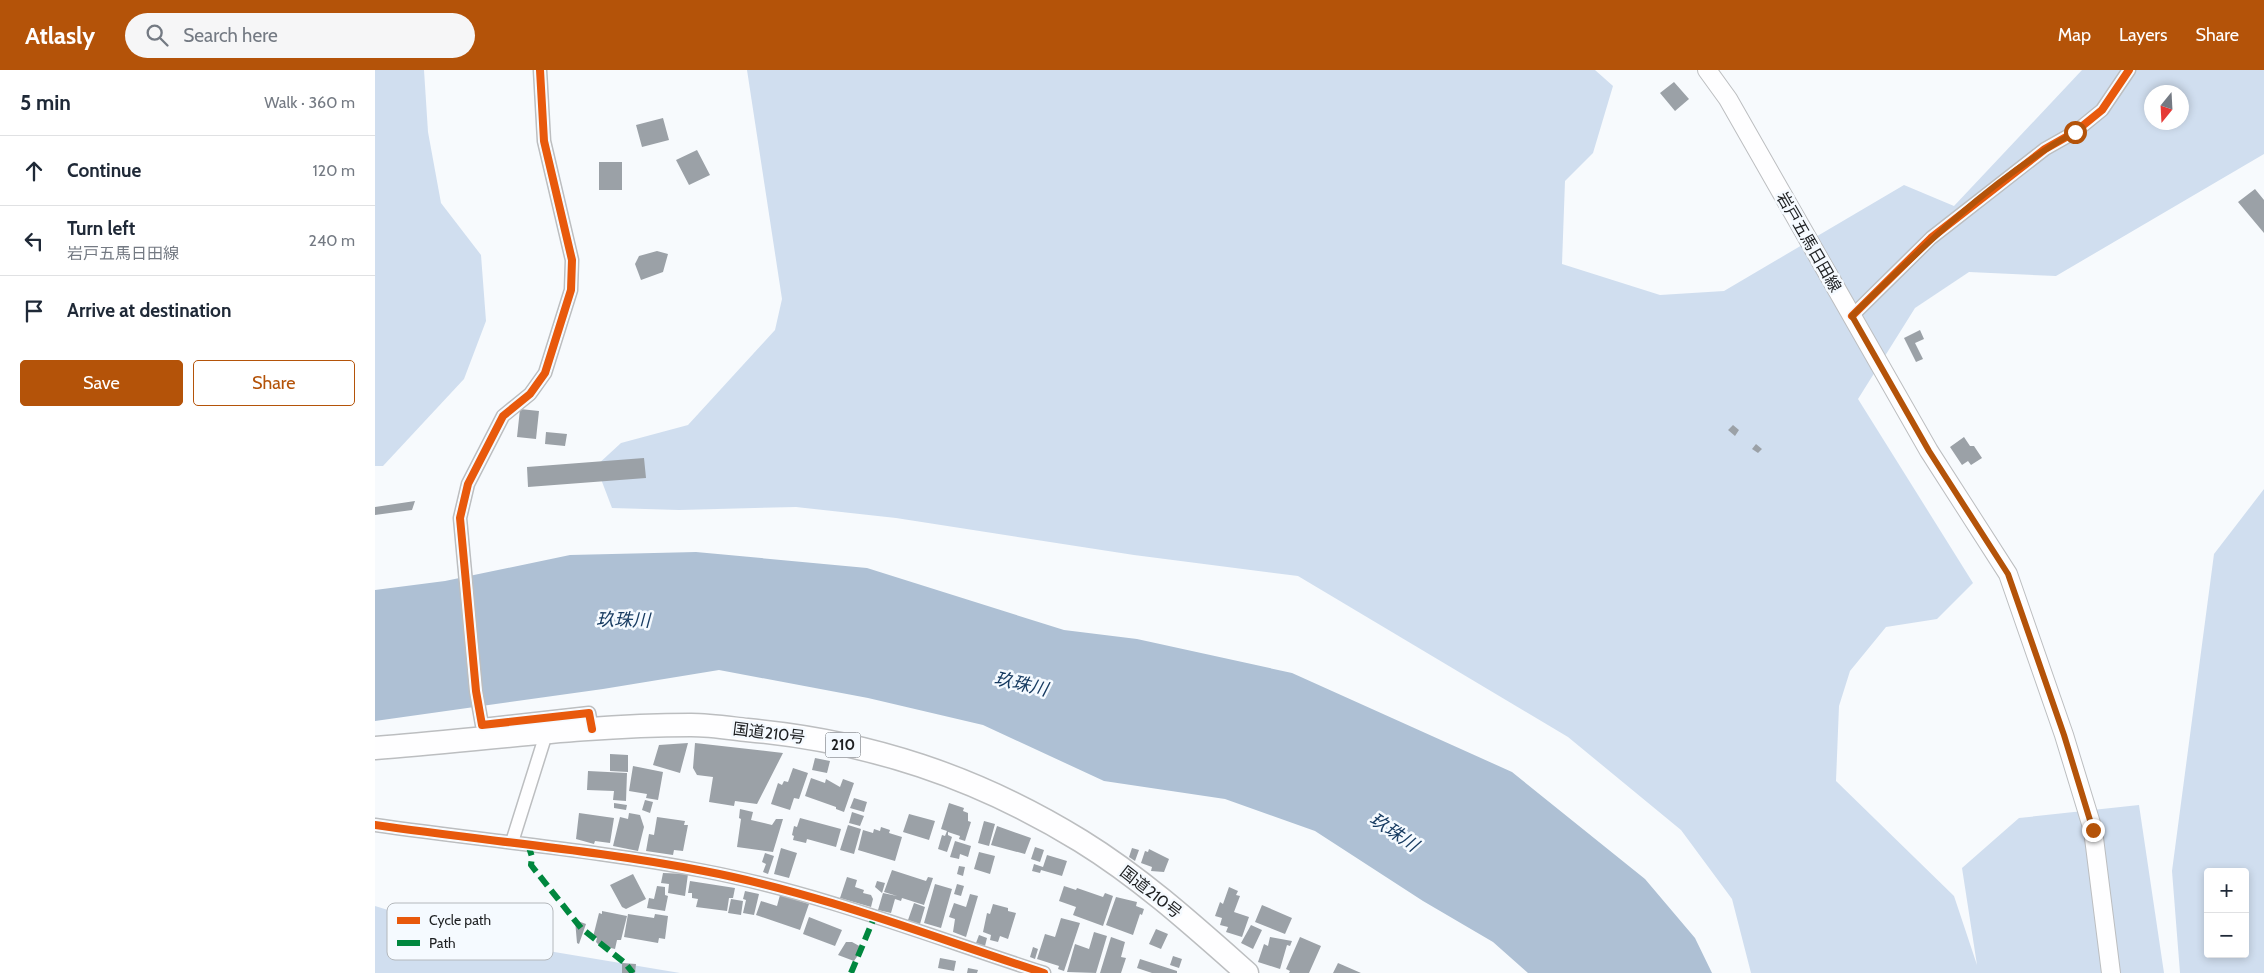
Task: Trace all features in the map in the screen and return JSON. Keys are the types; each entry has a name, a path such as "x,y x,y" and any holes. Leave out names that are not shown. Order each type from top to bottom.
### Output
{"highway":[{"name":"国道210号","path":"375,748 592,729 694,725 793,734 883,753 966,780 1023,808 1082,842 1126,872 1193,925 1247,973"}],"main road":[{"name":"岩戸五馬日田線","path":"1707,70 1728,99 1929,451 2008,574 2064,735 2093,830 2111,973"}],"street":[{"path":"540,70 539,90 544,141 572,260 571,290 545,374 530,394 503,416 467,484 460,518 476,691 482,725 589,713 592,729"},
{"path":"1852,316 1931,238 2045,149 2075,132 2102,110 2129,70"},
{"path":"512,842 546,734"},
{"path":"375,825 512,842 704,870 788,890 1044,973"}],"shaded area":[{"path":"375,70 424,70 428,132 441,203 481,255 486,321 464,379 383,466 375,466"},
{"path":"747,70 1595,70 1613,86 1593,153 1565,181 1562,264 1660,295 1724,291 1904,185 1954,206 2082,70 2264,70 2264,154 2056,276 1969,272 1915,308 1858,399 1973,583 1937,619 1886,627 1850,671 1839,706 1836,781 1954,896 1977,965 1962,868 2019,818 2139,805 2164,973 1751,973 1732,899 1681,830 1568,737 1298,576 1134,555 896,518 796,507 679,510 612,508 596,466 621,443 688,425 775,330 782,299"},
{"path":"2264,489 2264,973 2180,973 2172,871 2214,554"},
{"path":"375,906 387,910 387,960 553,960 553,952 680,973 375,973"}],"water":[{"name":"玖珠川","path":"696,552 867,568 1064,630 1137,639 1292,673 1512,772 1645,879 1695,938 1712,973 1528,973 1493,942 1423,901 1315,831 1225,799 1104,781 983,725 868,698 719,670 603,689 375,721 375,590 445,581 570,555"}],"building":[{"path":"1674,82 1689,99 1675,111 1660,93"},
{"path":"663,118 669,140 642,147 636,125"},
{"path":"697,150 710,175 689,185 676,160"},
{"path":"599,162 622,162 622,190 599,190"},
{"path":"2255,189 2264,200 2264,233 2238,202"},
{"path":"657,251 668,254 663,272 641,280 635,264 639,256"},
{"path":"1920,330 1924,339 1915,343 1923,359 1916,362 1904,338"},
{"path":"520,409 539,411 536,439 517,437"},
{"path":"1733,425 1739,430 1735,436 1728,430"},
{"path":"546,432 567,434 565,446 545,444"},
{"path":"1964,437 1970,446 1974,446 1982,458 1971,465 1968,461 1962,465 1950,447"},
{"path":"1756,444 1762,449 1758,453 1752,449"},
{"path":"644,458 646,478 528,487 527,467"},
{"path":"415,501 412,510 375,515 375,507"},
{"path":"688,743 680,773 653,765 659,745"},
{"path":"695,743 783,753 757,804 735,801 734,806 709,802 713,777 697,775 693,768"},
{"path":"610,754 628,755 628,772 610,771"},
{"path":"815,758 830,761 827,773 812,770"},
{"path":"633,766 663,772 658,800 646,798 647,794 629,791"},
{"path":"793,768 808,773 799,799 794,798 790,810 771,804 778,783 782,785 784,781 788,782"},
{"path":"588,771 627,773 626,801 613,800 614,791 587,790"},
{"path":"811,778 825,783 826,779 840,787 843,779 854,783 844,812 836,809 836,807 805,796"},
{"path":"854,798 867,802 864,812 850,808"},
{"path":"645,800 653,802 650,813 642,810"},
{"path":"614,803 627,805 626,810 614,808"},
{"path":"949,803 964,808 963,811 968,813 968,821 971,822 965,841 959,839 960,836 948,832 948,835 952,837 947,852 938,849 942,835 945,836 947,831 941,829"},
{"path":"740,809 753,812 751,820 772,825 776,819 783,819 773,852 737,847 741,819 739,818"},
{"path":"852,812 864,816 860,826 849,823"},
{"path":"579,813 614,818 610,843 595,841 594,844 576,839"},
{"path":"629,813 640,815 644,827 638,851 613,846 620,817 628,819"},
{"path":"909,814 935,821 929,840 903,832"},
{"path":"657,817 685,821 684,825 688,825 683,851 674,850 673,855 646,851 649,834 654,835"},
{"path":"800,818 841,829 836,847 807,839 806,843 793,840 794,826 797,827"},
{"path":"984,821 995,824 989,846 978,843"},
{"path":"848,825 861,829 854,854 840,850"},
{"path":"997,826 1031,838 1025,854 991,845"},
{"path":"881,827 890,830 889,833 902,837 895,861 858,850 863,830 873,833 874,829 880,831"},
{"path":"955,841 971,846 968,857 960,854 959,859 950,857"},
{"path":"1035,847 1044,850 1040,862 1031,859"},
{"path":"781,848 797,853 789,878 774,874"},
{"path":"1132,848 1139,850 1135,861 1129,857"},
{"path":"1149,849 1169,859 1164,872 1151,871 1152,867 1141,863 1145,851 1148,852"},
{"path":"979,852 995,856 990,874 974,869"},
{"path":"765,853 774,856 768,874 763,872 766,864 762,862"},
{"path":"1047,855 1067,861 1062,876 1041,870 1040,873 1032,871 1034,864 1043,867"},
{"path":"959,866 965,867 963,876 957,874"},
{"path":"892,870 926,881 928,877 933,878 924,905 902,898 901,901 895,899 891,913 878,910 883,893 897,896 884,892"},
{"path":"663,873 688,874 685,896 668,893 669,884 661,883"},
{"path":"633,874 646,899 626,909 622,907 610,885"},
{"path":"847,877 857,880 855,887 864,890 863,893 871,895 873,899 871,907 840,898"},
{"path":"690,881 735,888 733,898 729,898 727,911 696,907 698,899 692,898 692,893 688,893"},
{"path":"877,881 885,883 882,893 875,887"},
{"path":"935,884 952,889 941,928 924,923"},
{"path":"957,884 964,886 961,896 954,894"},
{"path":"657,886 665,887 665,895 668,896 665,911 647,908 649,898 654,899"},
{"path":"1064,886 1076,890 1077,888 1103,897 1105,893 1113,896 1103,926 1073,915 1076,907 1059,901"},
{"path":"1229,887 1238,891 1236,895 1240,896 1234,912 1249,917 1242,937 1226,932 1228,927 1220,925 1222,918 1215,916 1220,902 1223,904"},
{"path":"745,891 759,894 754,915 743,913 746,900 743,899"},
{"path":"970,894 978,896 966,937 953,932 955,919 949,917 954,903 966,907"},
{"path":"780,895 809,904 800,930 756,915 761,901 777,906"},
{"path":"1116,897 1137,902 1136,906 1144,909 1142,915 1140,914 1133,935 1106,925"},
{"path":"731,899 743,901 741,915 728,913"},
{"path":"914,903 925,907 920,924 908,920"},
{"path":"993,904 1008,908 1008,911 1016,913 1008,939 1000,936 998,942 990,940 991,935 983,932 987,913 990,914"},
{"path":"1262,905 1292,918 1285,934 1255,922"},
{"path":"602,911 627,916 621,940 617,940 615,949 599,945 596,942 597,938 593,937 599,913 602,914"},
{"path":"628,914 654,918 655,914 668,916 665,939 659,938 658,943 624,937"},
{"path":"809,917 842,930 835,946 803,934"},
{"path":"1061,918 1080,923 1064,971 1058,969 1059,966 1037,959 1045,934 1055,937"},
{"path":"575,920 586,924 579,944 577,943"},
{"path":"1251,925 1262,930 1253,949 1241,943"},
{"path":"1156,929 1168,934 1161,949 1149,944"},
{"path":"1094,932 1107,936 1096,973 1067,972 1075,944 1089,949"},
{"path":"979,935 987,938 985,946 976,943"},
{"path":"1111,937 1125,942 1121,957 1126,958 1121,973 1100,973"},
{"path":"1270,937 1292,941 1290,946 1287,945 1280,969 1258,962 1264,944 1268,946"},
{"path":"1300,937 1321,946 1309,973 1289,973 1290,971 1286,969"},
{"path":"846,942 852,942 863,948 854,961 838,955"},
{"path":"1033,947 1038,949 1035,959 1030,957"},
{"path":"1173,956 1182,959 1179,968 1170,965"},
{"path":"940,958 956,961 954,971 938,968"},
{"path":"1140,959 1177,971 1177,973 1152,973 1137,968"},
{"path":"622,963 636,964 635,973 622,973"},
{"path":"1338,963 1361,973 1333,973"},
{"path":"968,968 978,970 977,973 967,973"}],"marked path":[{"path":"528,844 532,857 531,865 581,928 625,963 633,973"},
{"path":"851,973 874,918"}],"cycle path":[{"path":"540,70 544,141 572,260 571,290 545,373 530,394 503,416 468,484 460,518 476,691 482,725 589,713 592,729"},
{"path":"1852,316 1931,238 2045,149 2075,132 2102,110 2129,70"},
{"path":"375,825 623,857 747,880 833,903 1044,973"}],"route":[{"path":"2075,132 2045,149 1931,238 1852,316 1929,451 2008,574 2064,735 2093,830"}]}
